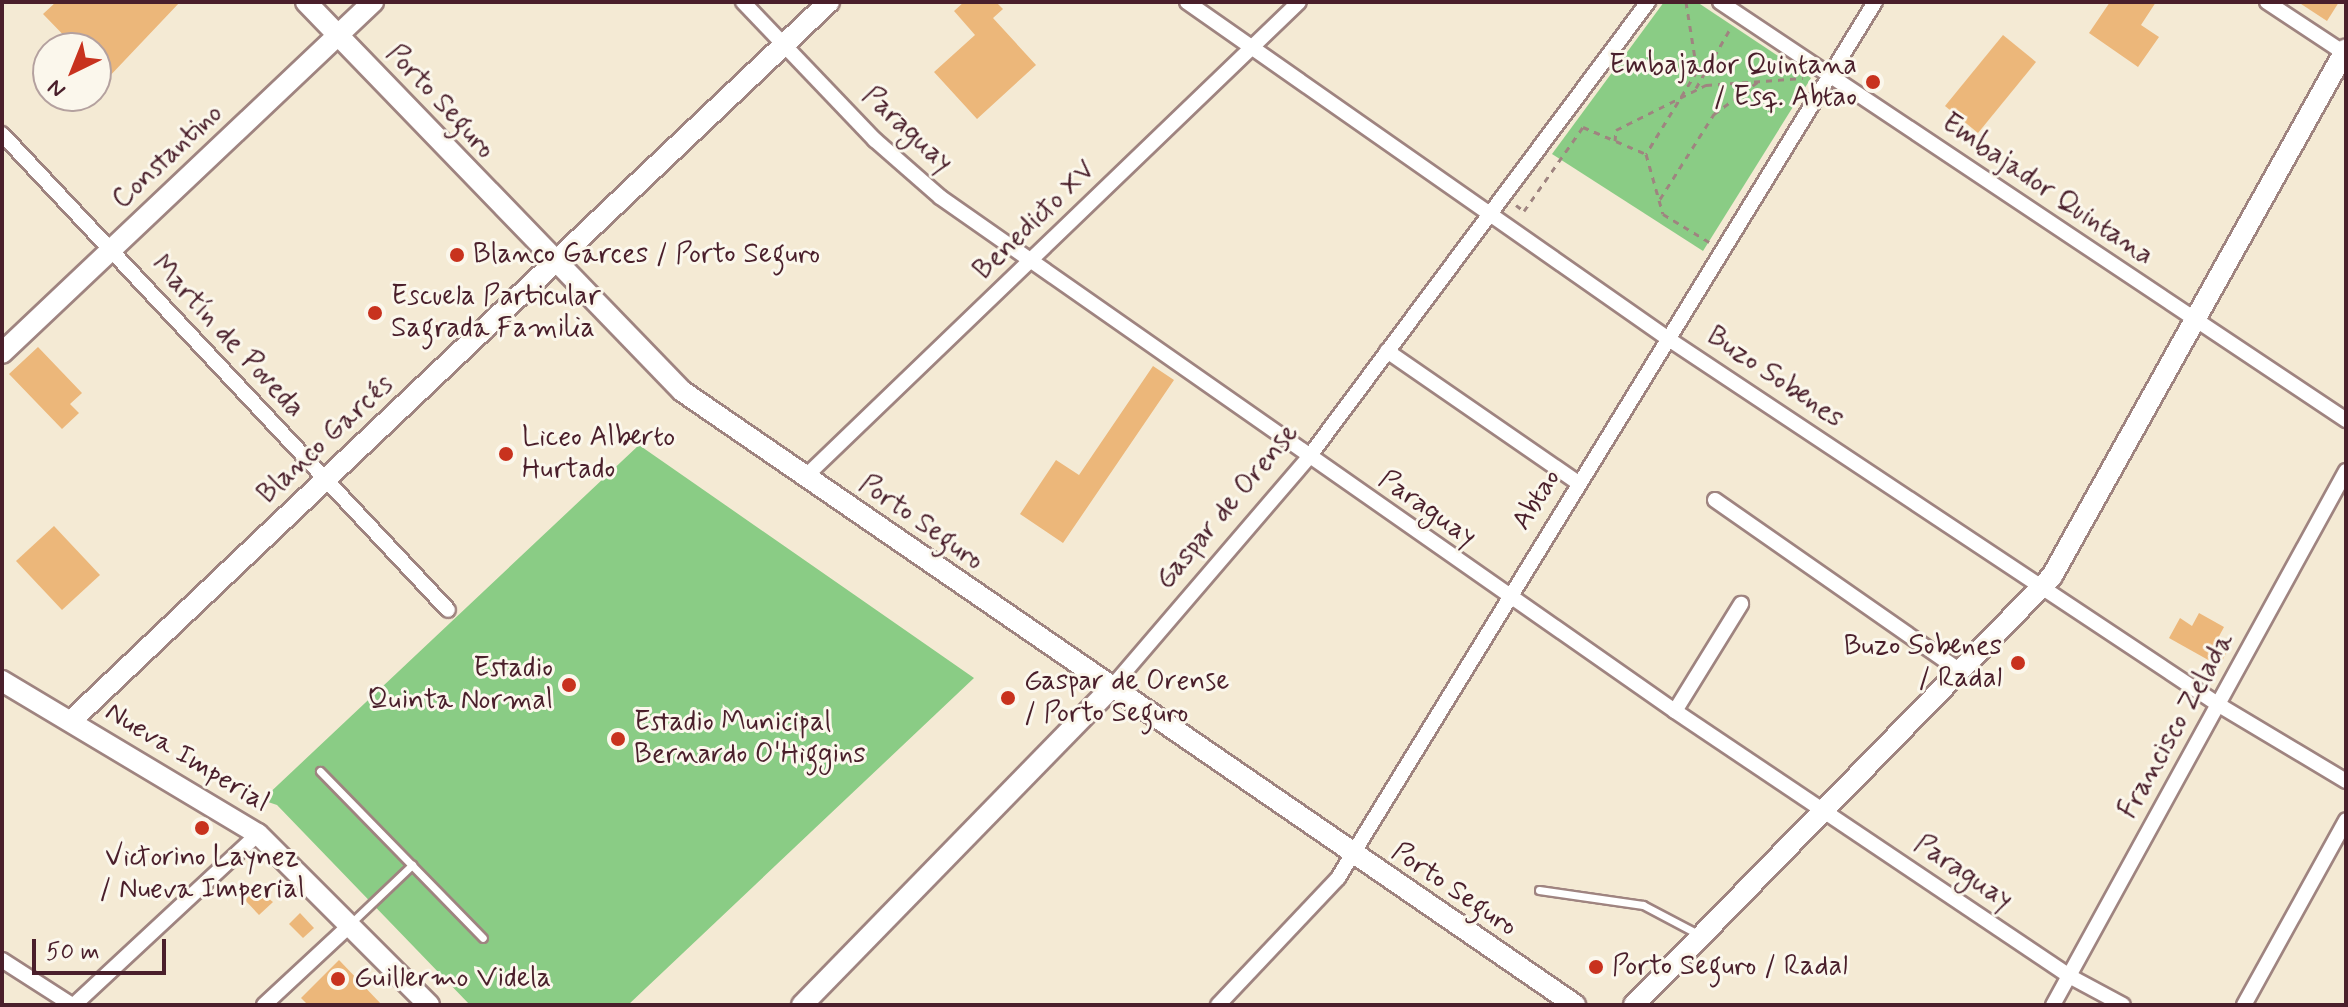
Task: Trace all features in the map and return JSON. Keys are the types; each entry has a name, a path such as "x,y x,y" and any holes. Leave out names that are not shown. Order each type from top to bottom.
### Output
{"street":[{"name":"Porto Seguro","path":"306,2 671,382 1351,854 1575,1005"},
{"name":"Constantino","path":"2,353 373,2"},
{"name":"Paraguay","path":"743,2 897,161 1030,262 1675,711 2069,976 2123,1005"},
{"name":"Blanco Garcés","path":"71,721 829,2"},
{"name":"Buzo Sobenes","path":"1187,2 1487,217 1667,338 2219,705 2346,781"},
{"name":"Benedicto XV","path":"805,477 1299,2"},
{"name":"Gaspar de Orense","path":"802,1005 1111,688 1308,458 1648,2"},
{"name":"Embajador Quintana","path":"1720,2 2346,420"},
{"name":"Abtao","path":"1218,1005 1315,905 1351,854 1722,250 1824,72 1875,2"},
{"path":"1634,1005 2043,587 2345,52 2267,2"},
{"name":"Martín de Poveda","path":"2,134 448,610"},
{"path":"1387,351 1578,483"},
{"name":"Francisco Zelada","path":"2053,1005 2346,471"},
{"path":"1715,500 1960,671"},
{"path":"1675,711 1741,604"},
{"name":"Nueva Imperial","path":"2,681 258,834 429,1005"},
{"path":"2244,1005 2346,820"},
{"path":"2,960 73,1005 258,834"},
{"path":"264,1005 350,925"}],"lane":[{"path":"320,771 483,938"},
{"path":"350,925 412,865"},
{"path":"1539,890 1643,905 1702,936"}],"path":[{"path":"1686,2 1697,71 1646,154 1663,214 1722,250"},
{"path":"1696,88 1734,22"},
{"path":"1615,141 1616,130 1696,88 1811,78 1824,72"},
{"path":"1659,201 1714,114 1759,81"},
{"path":"1503,196 1524,211 1583,127 1646,154"}],"green space":[{"path":"1664,2 1697,2 1811,78 1703,251 1552,154"},
{"name":"Estadio Municipal Bernardo O'Higgins","path":"639,445 974,678 628,1005 470,1005 277,805 262,800"}],"building":[{"path":"56,2 180,2 112,74 112,32 60,32 43,14"},
{"path":"964,2 996,2 1003,9 993,18 1036,65 977,119 934,72 975,35 954,11"},
{"path":"2110,2 2156,2 2141,25 2159,37 2138,67 2089,33"},
{"path":"2298,2 2339,2 2327,21"},
{"path":"2003,35 2036,62 1978,133 1945,106"},
{"path":"38,347 82,393 70,404 79,413 62,429 9,374"},
{"path":"1153,366 1174,380 1063,543 1020,514 1056,460 1079,475"},
{"path":"54,526 100,575 62,610 16,561"},
{"path":"2199,613 2224,627 2217,640 2230,647 2219,666 2169,638 2180,618 2192,626"},
{"path":"256,889 273,902 259,915 245,900"},
{"path":"300,913 314,928 303,938 289,924"},
{"name":"Guillermo Videla","path":"339,960 382,1005 308,1005 301,998"}],"place":[{"name":"Embajador Quintana / Esq. Abtao","path":"1873,82"},
{"name":"Blanco Garces / Porto Seguro","path":"457,255"},
{"name":"Escuela Particular Sagrada Familia","path":"375,313"},
{"name":"Liceo Alberto Hurtado","path":"506,454"},
{"name":"Buzo Sobenes / Radal","path":"2018,663"},
{"name":"Estadio Quinta Normal","path":"569,685"},
{"name":"Gaspar de Orense / Porto Seguro","path":"1008,698"},
{"name":"Estadio Municipal Bernardo O'Higgins","path":"618,739"},
{"name":"Victorino Laynez / Nueva Imperial","path":"202,828"},
{"name":"Porto Seguro / Radal","path":"1596,967"},
{"name":"Guillermo Videla","path":"338,979"}]}
